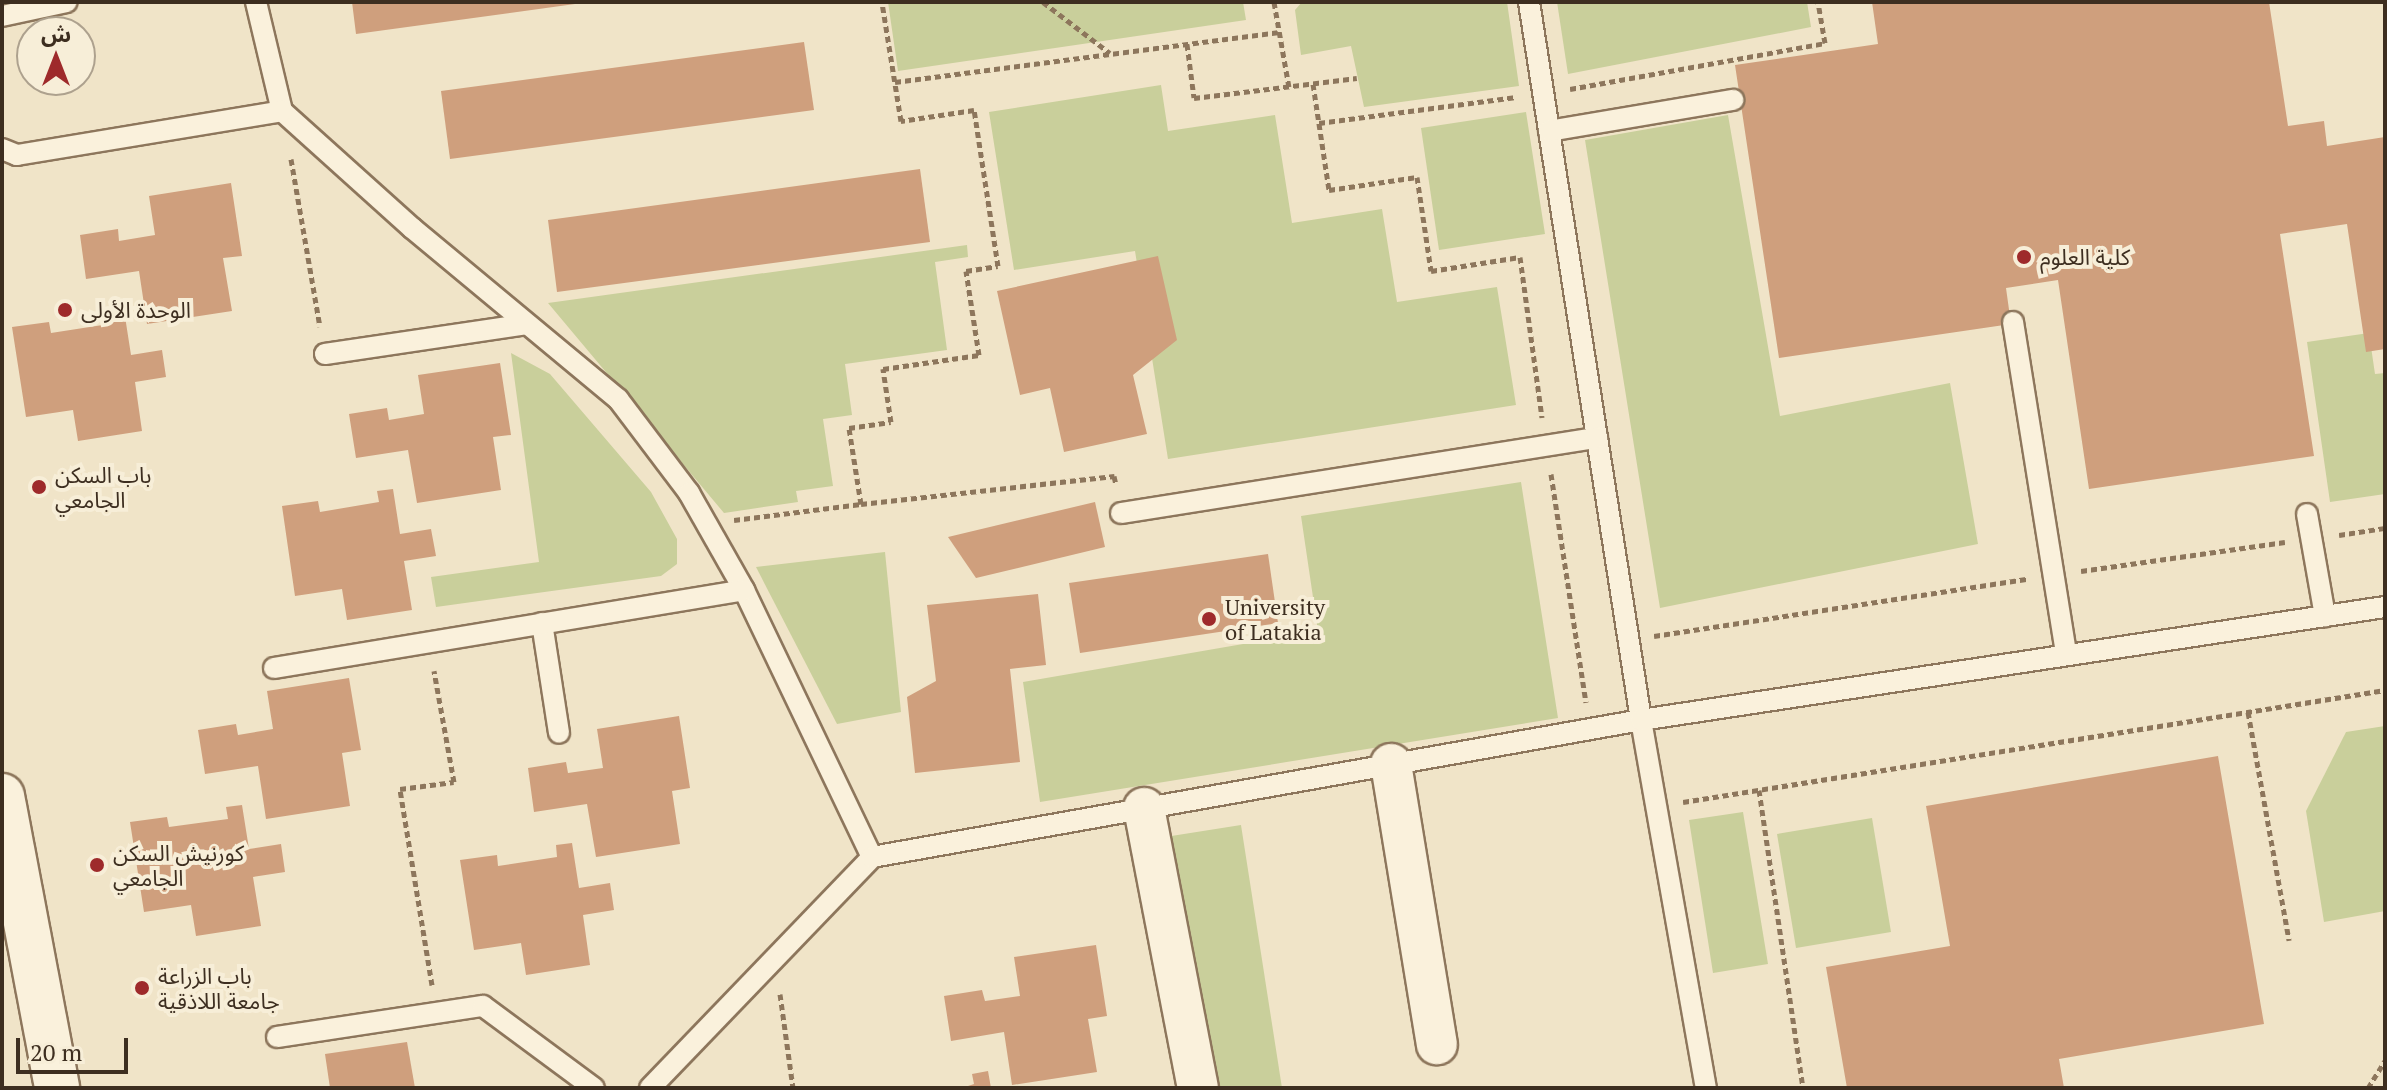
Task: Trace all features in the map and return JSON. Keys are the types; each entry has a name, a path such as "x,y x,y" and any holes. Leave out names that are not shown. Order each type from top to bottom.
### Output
{"street":[{"path":"1391,764 1437,1044"},
{"path":"2,796 57,1088"},
{"path":"1144,808 1198,1088"}],"lane":[{"path":"2,16 67,2"},
{"path":"256,2 282,111 618,399 706,523 744,590 872,857"},
{"path":"1529,2 1641,720 1659,806 1706,1088"},
{"path":"1549,131 1733,100"},
{"path":"2,149 17,155 282,111"},
{"path":"2013,322 2066,652"},
{"path":"325,354 527,324"},
{"path":"1121,513 1597,438"},
{"path":"2307,514 2325,616"},
{"path":"274,668 744,590"},
{"path":"650,1088 872,857 1641,720 2066,652 2385,607"},
{"path":"542,623 559,733"},
{"path":"277,1037 483,1006 594,1088"}],"path":[{"path":"861,504 849,428 891,422 883,369 979,355 966,271 998,266 974,110 901,121 882,2"},
{"path":"1043,2 1110,54"},
{"path":"1274,2 1289,87"},
{"path":"1275,10 1282,2"},
{"path":"1319,123 1543,94 1825,43 1818,2"},
{"path":"895,82 1278,32"},
{"path":"1187,44 1194,98 1357,78"},
{"path":"1313,84 1329,190 1417,177 1431,271 1520,257 1590,729"},
{"path":"282,111 325,354"},
{"path":"706,523 1114,476 1121,513"},
{"path":"1628,640 2385,528"},
{"path":"429,642 454,782 400,789 437,1013"},
{"path":"1659,806 2385,690"},
{"path":"2248,712 2289,940"},
{"path":"1759,790 1803,1088"},
{"path":"775,958 793,1088"},
{"path":"2368,1088 2385,1061"}],"green space":[{"path":"888,2 1243,2 1246,20 898,71"},
{"path":"1302,2 1507,2 1519,86 1364,107 1351,46 1301,55 1295,10"},
{"path":"1557,2 1807,2 1811,27 1568,74"},
{"path":"1161,85 1168,131 1275,115 1292,223 1382,209 1397,302 1497,287 1516,405 1168,459 1135,251 1014,270 989,112"},
{"path":"1526,112 1545,234 1439,250 1421,128"},
{"path":"1728,115 1780,416 1950,383 1978,544 1660,608 1585,140"},
{"path":"967,245 968,257 935,262 947,350 845,364 852,415 823,419 833,486 796,491 798,502 724,513 548,303"},
{"path":"2369,333 2375,374 2385,373 2385,494 2330,502 2307,342"},
{"path":"511,353 550,374 651,492 677,539 677,564 661,576 436,607 431,577 539,562"},
{"path":"1521,482 1558,718 1040,802 1023,682 1318,631 1301,516"},
{"path":"885,552 901,712 837,724 756,567"},
{"path":"2385,726 2385,911 2324,922 2306,811 2346,732"},
{"path":"1743,812 1768,964 1713,973 1689,820"},
{"path":"1872,818 1891,932 1796,948 1777,834"},
{"path":"1241,825 1282,1088 1211,1088 1165,837"}],"building":[{"path":"352,2 575,2 575,4 356,34"},
{"name":"كلية العلوم","path":"1872,2 2269,2 2288,126 2324,121 2327,146 2385,137 2385,349 2366,352 2347,224 2280,234 2314,456 2089,489 2058,280 2006,288 2011,324 1779,358 1735,65 1878,44"},
{"path":"804,42 814,110 450,159 441,91"},
{"path":"920,169 930,242 557,292 548,220"},
{"path":"231,183 242,256 223,258 232,311 147,324 139,271 86,279 80,235 118,229 119,241 155,235 149,196"},
{"path":"1158,256 1177,340 1133,375 1147,434 1064,452 1050,388 1020,395 997,291"},
{"path":"124,310 131,355 162,350 166,377 135,382 142,431 78,441 73,410 26,417 12,327 49,322 51,333 109,324 108,313"},
{"path":"500,363 511,435 493,437 501,490 417,503 408,450 356,458 349,414 387,408 389,420 424,414 418,375"},
{"path":"393,489 400,534 431,529 436,556 404,561 412,610 347,620 342,589 295,596 282,506 318,501 320,512 379,502 377,491"},
{"path":"1095,502 1105,547 976,578 948,537"},
{"path":"1268,554 1278,623 1080,653 1069,583"},
{"path":"1038,594 1046,665 1010,669 1020,762 915,773 907,697 936,681 927,605"},
{"path":"349,678 361,750 342,753 350,806 266,819 258,766 205,774 198,730 236,724 238,735 273,729 267,691"},
{"path":"679,716 690,788 672,791 680,844 596,857 587,804 534,812 528,768 566,762 568,773 603,768 597,729"},
{"path":"2218,756 2264,1024 2059,1059 2064,1088 1847,1088 1826,967 1950,946 1926,806"},
{"path":"242,805 249,849 281,844 285,872 253,877 261,926 196,936 191,905 144,912 130,822 167,817 169,827 228,819 226,807"},
{"path":"572,843 579,888 610,883 614,910 583,915 590,965 526,975 521,943 474,950 460,860 497,855 498,866 557,857 556,845"},
{"path":"1096,945 1107,1016 1088,1019 1097,1072 1012,1085 1004,1032 951,1041 944,996 982,990 985,1001 1020,996 1014,957"},
{"path":"407,1042 415,1088 330,1088 325,1054"},
{"path":"988,1071 991,1088 962,1088 974,1084 972,1074"}],"place":[{"name":"كلية العلوم","path":"2024,257"},
{"name":"الوحدة الأولى","path":"65,310"},
{"name":"باب السكن الجامعي","path":"39,487"},
{"name":"University of Latakia","path":"1209,619"},
{"name":"كورنيش السكن الجامعي","path":"97,865"},
{"name":"باب الزراعة جامعة اللاذقية","path":"142,988"}]}
